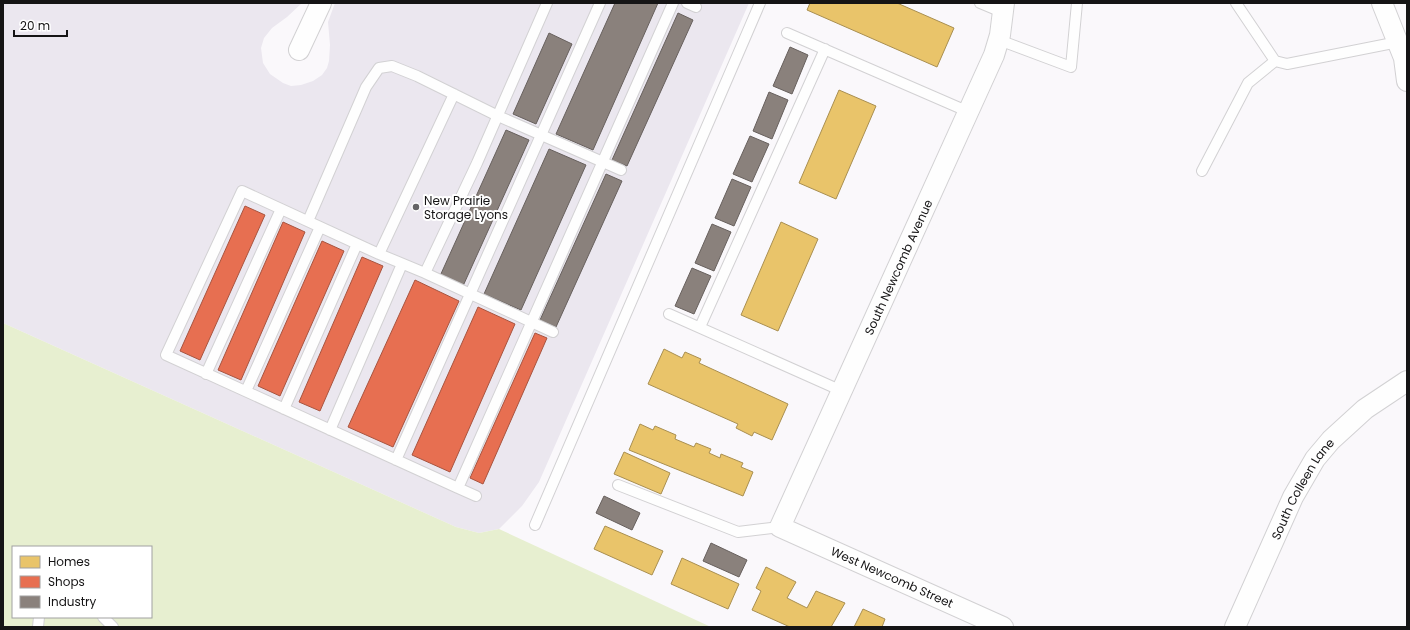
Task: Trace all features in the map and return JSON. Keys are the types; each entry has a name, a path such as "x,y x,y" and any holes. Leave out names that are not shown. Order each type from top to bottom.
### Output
{"street":[{"path":"299,50 321,3"},
{"path":"1382,3 1403,53 1407,81"},
{"name":"South Newcomb Avenue","path":"780,528 994,55 999,40 1004,8"},
{"name":"South Colleen Lane","path":"1235,627 1294,497 1315,459 1331,440 1365,409 1407,381"},
{"name":"West Newcomb Street","path":"780,528 1004,627"}],"lane":[{"path":"425,273 477,163 547,3"},
{"path":"396,460 600,3"},
{"path":"458,488 672,3"},
{"path":"535,525 760,3"},
{"path":"980,3 1004,8"},
{"path":"999,40 1071,66 1077,3"},
{"path":"1236,3 1275,61 1287,64 1403,53"},
{"path":"787,33 969,112"},
{"path":"700,327 825,49"},
{"path":"1202,171 1248,83 1275,61"},
{"path":"308,221 366,87 379,68 392,66 417,76 498,116 621,170"},
{"path":"380,254 454,94"},
{"path":"476,496 166,355 242,191 553,332"},
{"path":"206,374 281,209"},
{"path":"246,392 320,227"},
{"path":"284,409 357,244"},
{"path":"330,430 402,264"},
{"path":"669,314 842,391"},
{"path":"618,485 738,532 780,528"},
{"path":"104,618 113,627"}],"shaded area":[{"path":"3,3 302,3 272,28 264,38 261,48 263,63 270,74 283,83 291,86 301,85 313,81 322,75 327,68 330,45 328,22 335,3 749,3 539,482 522,506 499,529 479,533 456,527 3,323"}],"green space":[{"path":"3,323 456,527 479,533 499,529 711,627 3,627"}],"building: Homes":[{"path":"810,3 897,3 954,28 937,67 807,10"},
{"path":"839,90 876,106 836,199 799,183"},
{"path":"781,222 818,239 778,331 741,315"},
{"path":"664,349 682,358 685,352 701,359 699,363 788,404 772,440 754,432 752,436 736,428 738,424 648,384"},
{"path":"640,424 653,430 655,426 676,435 675,439 694,447 696,443 711,449 709,453 720,458 721,454 743,463 741,467 753,472 743,496 629,450"},
{"path":"624,452 670,473 661,494 614,474"},
{"path":"605,526 663,551 652,575 594,549"},
{"path":"682,558 739,584 728,609 671,584"},
{"path":"766,567 796,582 787,598 807,608 816,591 845,603 831,627 790,627 752,610 761,591 756,588"},
{"path":"863,609 885,619 882,627 854,627"}],"building: Shops":[{"path":"245,206 265,215 200,360 180,351"},
{"path":"283,222 305,232 241,380 218,370"},
{"path":"322,241 344,251 280,396 258,386"},
{"path":"362,257 383,266 320,411 299,402"},
{"path":"415,280 459,301 393,447 348,427"},
{"path":"478,307 515,324 450,472 412,455"},
{"path":"535,333 547,338 483,484 470,478"}],"building: Industry":[{"path":"615,3 658,3 593,150 556,134"},
{"path":"678,13 693,20 627,166 612,160"},
{"path":"549,33 572,44 536,124 513,114"},
{"path":"790,47 808,55 792,94 773,86"},
{"path":"769,92 788,100 772,139 753,131"},
{"path":"506,130 529,140 463,286 440,276"},
{"path":"750,136 769,144 752,182 733,174"},
{"path":"549,149 586,165 521,310 484,294"},
{"path":"606,174 622,181 556,327 540,320"},
{"path":"732,179 751,187 734,226 715,218"},
{"path":"712,224 731,232 714,271 695,263"},
{"path":"692,268 711,276 694,314 675,306"},
{"path":"604,496 640,513 632,530 596,513"},
{"path":"711,543 747,560 739,577 703,561"}],"place":[{"name":"New Prairie Storage Lyons","path":"416,207"}]}
